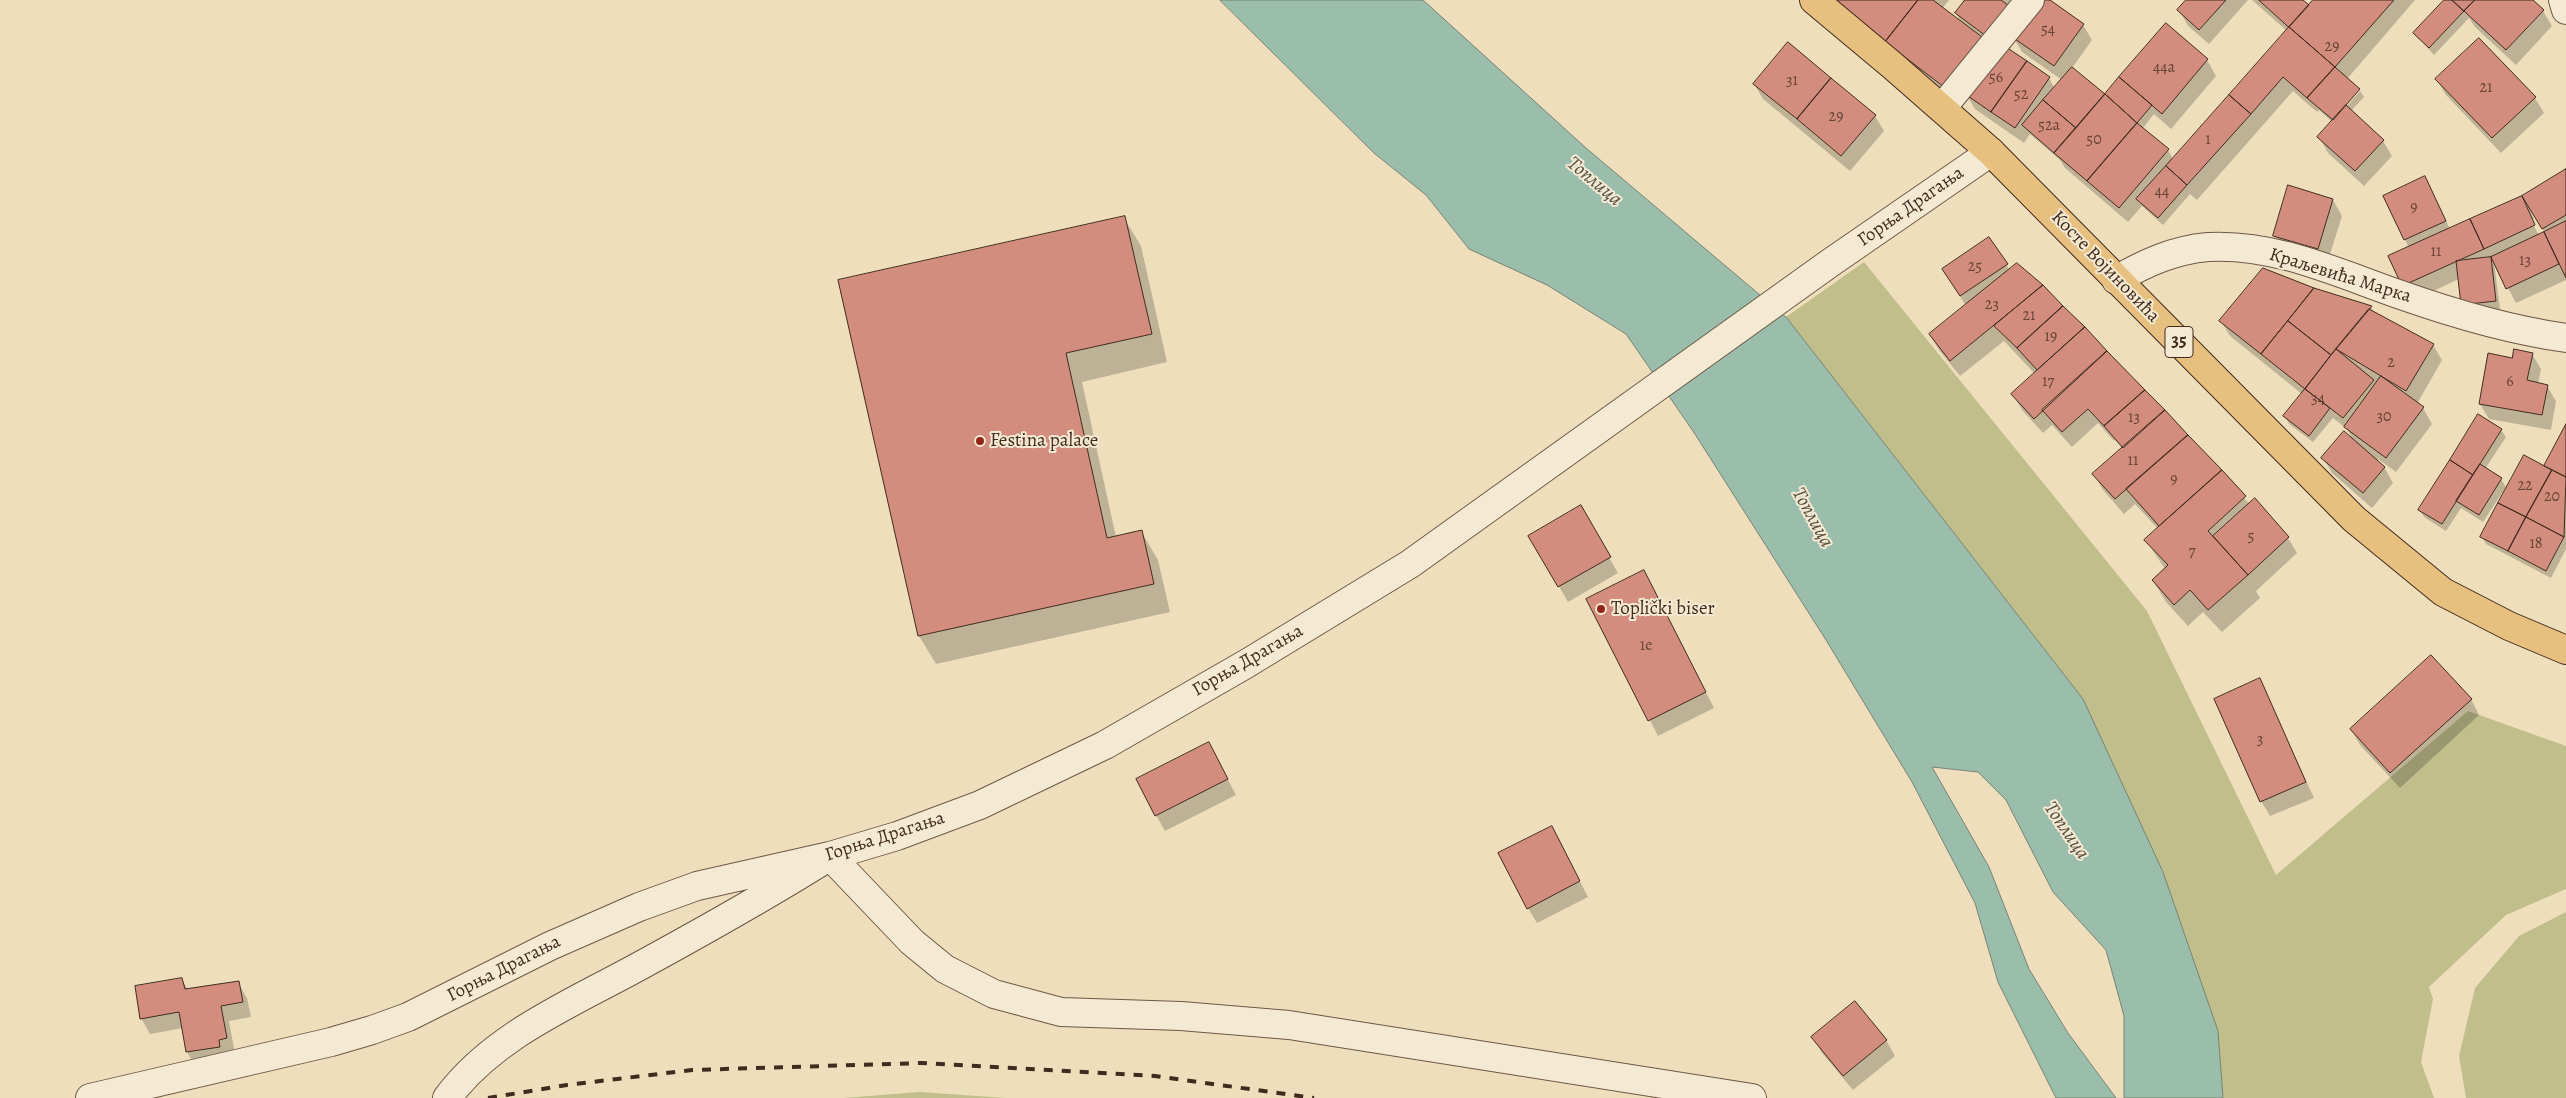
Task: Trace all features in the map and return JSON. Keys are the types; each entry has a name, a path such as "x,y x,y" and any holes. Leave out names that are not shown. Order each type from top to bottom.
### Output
{"main road":[{"name":"Косте Војиновића","path":"1814,0 1991,152 2354,520 2443,592 2473,608 2566,650"}],"street":[{"path":"1942,108 2030,0"},
{"path":"2563,0 2566,10"},
{"name":"Горња Драгања","path":"90,1098 302,1049 372,1030 408,1017 550,946 640,906 697,886 830,856 897,836 980,805 1105,745 1246,664 1410,564 1830,263 1991,152"},
{"name":"Краљевића Марка","path":"2116,280 2146,262 2174,253 2208,247 2276,253 2478,319 2566,338"},
{"path":"447,1098 485,1057 532,1024 760,900 830,856 912,942 945,968 994,994 1061,1012 1181,1016 1289,1025 1536,1066 1752,1098"}],"shaded area":[{"path":"1864,262 2147,611 2276,875 2468,711 2566,746 2566,889 2506,915 2429,987 2433,999 2421,1062 2434,1098 2223,1098 2218,1031 2083,699 1786,317"},
{"path":"2566,912 2566,1098 2466,1098 2459,1056 2475,988 2519,936"},
{"path":"919,1092 1007,1098 844,1098"}],"water":[{"name":"Топлица","path":"1220,0 1423,0 1586,148 1786,317 2083,699 2163,872 2218,1031 2223,1098 2124,1098 2124,1016 2106,950 2053,892 2006,800 1978,772 1932,767 1989,867 2029,969 2068,1033 2116,1098 2056,1098 1998,982 1975,903 1912,782 1826,640 1693,431 1626,334 1547,285 1469,249 1426,195 1374,153"}],"building":[{"path":"1827,0 1918,0 1885,42"},
{"path":"1918,0 1933,0 1982,37 1944,87 1885,42"},
{"path":"1965,0 2001,0 2009,6 1986,36 1955,13"},
{"path":"2037,0 2050,0 2084,24 2054,66 2012,37"},
{"path":"2186,0 2226,0 2199,30 2177,10"},
{"path":"2259,0 2303,0 2309,5 2289,27"},
{"path":"2313,0 2394,0 2335,67 2289,27"},
{"path":"2444,0 2452,0 2464,11 2429,48 2413,33"},
{"path":"2452,0 2475,0 2464,11"},
{"path":"2475,0 2533,0 2544,10 2506,50 2464,11"},
{"path":"2166,23 2208,59 2162,114 2119,77"},
{"path":"2289,27 2335,67 2307,98 2283,77 2251,114 2229,95"},
{"path":"2479,38 2536,97 2492,138 2435,79"},
{"path":"1788,42 1831,78 1797,119 1753,84"},
{"path":"2000,43 2027,61 1991,112 1965,94"},
{"path":"2027,61 2050,77 2015,128 1991,112"},
{"path":"2072,67 2105,94 2076,128 2043,100"},
{"path":"2335,67 2360,89 2333,120 2307,98"},
{"path":"2119,77 2152,105 2137,123 2105,94"},
{"path":"1831,78 1876,115 1841,156 1797,119"},
{"path":"2105,94 2137,123 2087,181 2054,153"},
{"path":"2229,95 2251,114 2187,185 2166,166"},
{"path":"2043,100 2076,128 2054,153 2022,125"},
{"path":"2346,105 2384,140 2355,171 2317,137"},
{"path":"2137,123 2169,149 2119,208 2087,181"},
{"path":"2166,166 2187,185 2158,218 2136,199"},
{"path":"2566,169 2566,215 2542,229 2522,196"},
{"path":"2425,176 2446,221 2404,240 2383,196"},
{"path":"2288,185 2333,199 2318,249 2273,236"},
{"path":"2522,196 2535,225 2484,249 2470,219"},
{"name":"Festina palace","path":"1125,216 1152,334 1066,353 1107,538 1142,530 1154,584 918,636 838,280"},
{"path":"2470,219 2484,249 2402,286 2388,256"},
{"path":"2566,221 2566,278 2544,232"},
{"path":"2544,232 2559,264 2506,289 2491,257"},
{"path":"1989,237 2008,264 1960,296 1942,269"},
{"path":"2491,257 2496,301 2461,305 2456,261"},
{"path":"2017,263 2043,285 1950,361 1929,334"},
{"path":"2263,268 2314,288 2261,354 2219,321"},
{"path":"2043,285 2063,306 2017,348 1994,326"},
{"path":"2314,288 2372,306 2331,355 2288,321"},
{"path":"2063,306 2085,327 2037,370 2017,348"},
{"path":"2369,309 2434,344 2406,391 2336,349"},
{"path":"2288,321 2331,355 2305,389 2261,354"},
{"path":"2085,327 2107,351 2034,419 2011,394"},
{"path":"2336,349 2374,380 2343,418 2305,389"},
{"path":"2514,349 2533,353 2527,380 2548,385 2542,415 2479,404 2488,353 2512,358"},
{"path":"2107,351 2145,390 2104,426 2088,409 2062,432 2042,410"},
{"path":"2381,376 2424,407 2386,458 2344,427"},
{"path":"2305,389 2330,408 2309,436 2283,416"},
{"path":"2145,390 2165,410 2123,448 2104,426"},
{"path":"2165,410 2188,435 2115,499 2092,474"},
{"path":"2478,414 2502,429 2473,475 2450,460"},
{"path":"2566,424 2566,477 2544,466"},
{"path":"2344,431 2385,467 2363,493 2321,458"},
{"path":"2188,435 2222,470 2159,526 2126,489"},
{"path":"2524,455 2552,470 2526,517 2498,503"},
{"path":"2450,460 2473,475 2442,524 2418,510"},
{"path":"2480,464 2502,478 2479,515 2456,501"},
{"path":"2222,470 2246,496 2208,531 2248,575 2208,610 2190,590 2174,605 2152,580 2168,565 2144,540"},
{"path":"2552,470 2566,477 2564,537 2526,517"},
{"path":"2255,498 2289,537 2248,575 2213,536"},
{"path":"2498,503 2526,517 2508,551 2480,537"},
{"path":"1581,505 1611,557 1558,587 1528,536"},
{"path":"2526,517 2564,537 2546,571 2508,551"},
{"path":"1644,570 1706,692 1648,721 1586,599"},
{"path":"2431,655 2472,699 2390,773 2350,729"},
{"path":"2260,678 2306,782 2260,802 2214,699"},
{"path":"1209,742 1228,779 1155,816 1136,779"},
{"path":"1552,826 1580,881 1527,909 1498,853"},
{"path":"182,978 185,989 239,981 243,1002 221,1006 227,1038 219,1040 220,1047 186,1052 179,1012 140,1019 135,986"},
{"path":"1855,1001 1887,1040 1843,1076 1811,1037"}],"railway":[{"path":"488,1098 567,1085 692,1070 922,1063 1155,1076 1314,1098"}],"place":[{"name":"Festina palace","path":"980,441"},
{"name":"Toplički biser","path":"1601,609"}]}
